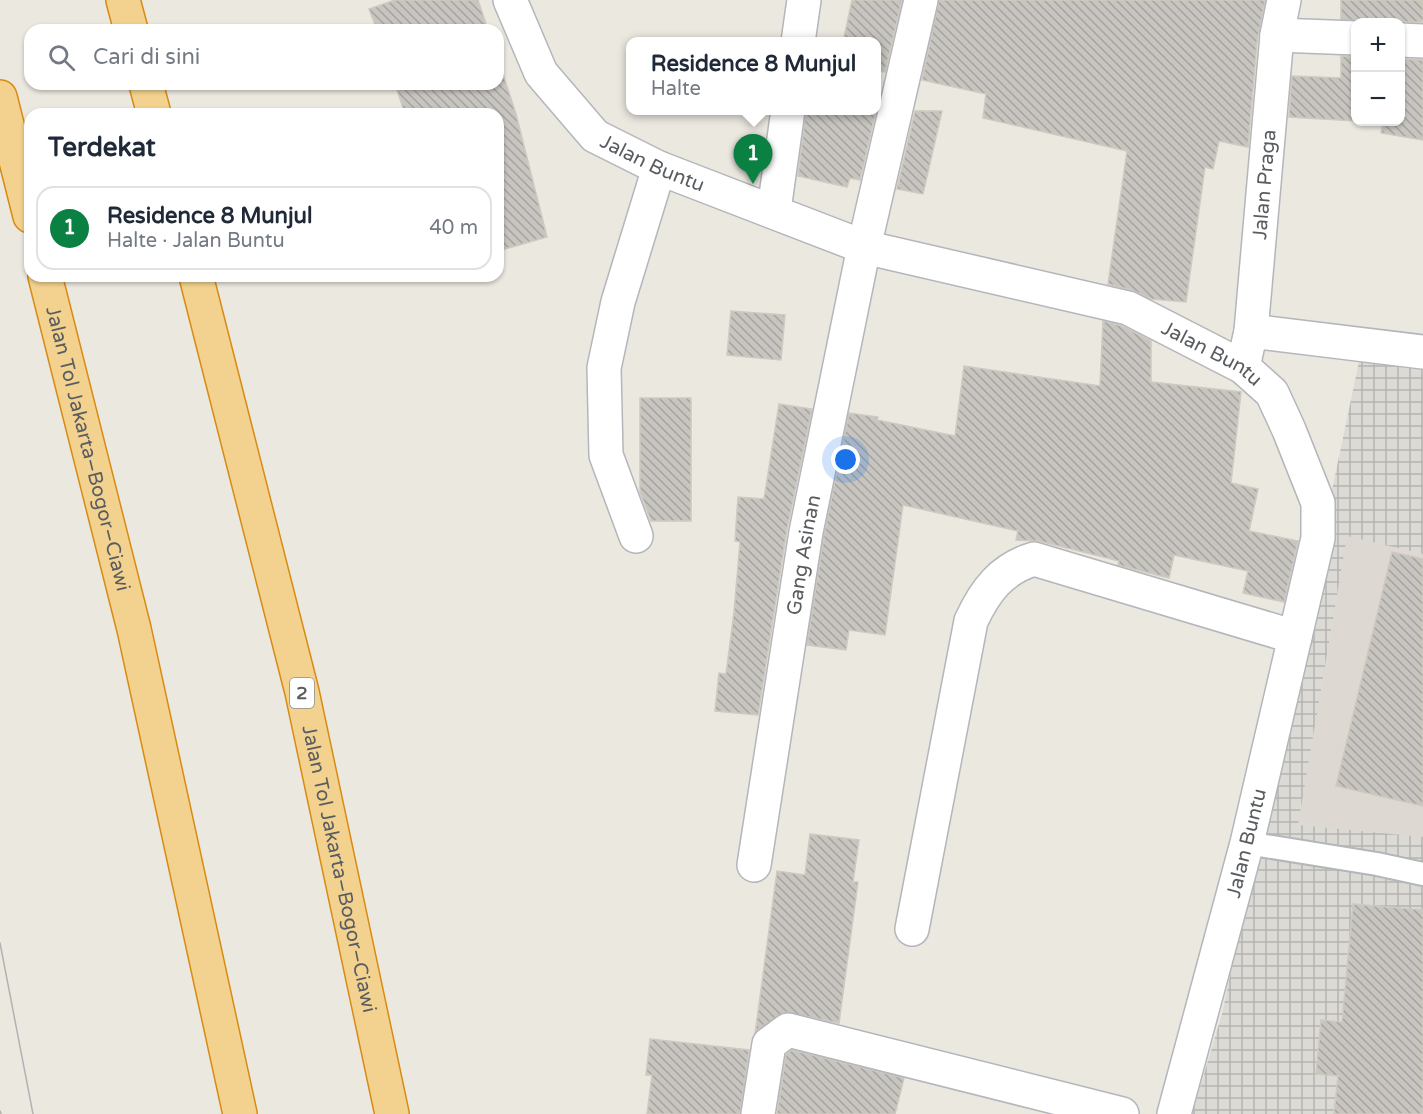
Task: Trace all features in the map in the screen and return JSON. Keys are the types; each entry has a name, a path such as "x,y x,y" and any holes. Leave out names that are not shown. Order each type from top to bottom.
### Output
{"highway":[{"path":"123,0 130,24"},
{"path":"148,90 152,108"},
{"path":"0,97 24,192"},
{"name":"Jalan Tol Jakarta–Bogor–Ciawi","path":"47,282 134,629 240,1114"},
{"name":"Jalan Tol Jakarta–Bogor–Ciawi","path":"198,282 302,692 392,1114"}],"street":[{"name":"Jalan Buntu","path":"510,0 541,73 595,136 659,168 774,210 864,247 1128,308 1243,367 1272,393 1318,503 1318,538 1247,843 1174,1114"},
{"path":"799,37 804,0"},
{"name":"Gang Asinan","path":"754,865 806,532 864,247 921,0"},
{"name":"Jalan Praga","path":"1243,367 1251,331 1277,35 1284,0"},
{"path":"1277,35 1351,38"},
{"path":"1405,40 1423,41"},
{"path":"774,210 787,115"},
{"path":"636,536 606,455 604,368 618,302 659,168"},
{"path":"1251,331 1423,352"},
{"path":"912,929 971,621 989,590 1014,565 1034,560 1295,637"},
{"path":"758,1114 769,1044 788,1030 1122,1114"}],"lane":[{"path":"1247,843 1377,864 1423,874"}],"shaded area":[{"path":"1361,352 1423,358 1423,1114 1192,1114 1222,1014"},
{"path":"1347,536 1423,554 1423,837 1298,825"}],"building":[{"path":"395,0 478,0 486,24 375,24 369,9"},
{"path":"852,0 902,0 885,72 881,71 881,37 844,37"},
{"path":"939,0 1265,0 1257,42 1248,147 1219,141 1213,169 1205,167 1186,302 1151,299 1132,290 1108,284 1127,151 983,118 986,94 922,80"},
{"path":"1341,0 1423,0 1423,22 1405,22 1405,18 1341,19"},
{"path":"1341,56 1351,57 1351,121 1289,117 1292,76 1341,78"},
{"path":"1405,59 1423,60 1423,140 1381,133 1382,126 1405,126"},
{"path":"504,77 516,114 547,237 504,249 504,108 403,108 397,90 504,90"},
{"path":"915,111 942,111 923,194 897,189"},
{"path":"806,115 875,115 860,180 850,178 847,187 798,176"},
{"path":"731,311 785,315 781,360 727,355"},
{"path":"1103,321 1122,326 1151,341 1151,382 1241,392 1231,483 1258,489 1249,531 1298,541 1284,602 1243,593 1248,571 1174,555 1169,578 1118,565 1119,561 1039,541 1016,540 1018,531 903,505 885,635 849,630 846,650 807,645 824,535 849,413 878,417 877,420 955,436 964,366 1100,386"},
{"path":"640,398 691,398 691,521 651,521 640,492"},
{"path":"779,404 812,409 787,529 758,715 715,711 719,673 726,674 734,612 740,542 735,541 738,497 764,499"},
{"path":"1392,552 1423,559 1423,806 1336,786"},
{"path":"810,834 859,840 853,882 858,882 839,1023 785,1012 758,1029 755,1034 777,871 805,875"},
{"path":"1353,904 1423,910 1423,1114 1334,1114 1338,1076 1316,1074 1321,1020 1342,1022"},
{"path":"650,1039 749,1050 740,1114 647,1114 652,1075 646,1075"},
{"path":"792,1050 904,1078 895,1114 777,1114 786,1055"}],"tram line":[{"path":"0,943 33,1114"}],"place":[{"name":"Residence 8 Munjul","path":"753,184"}]}
